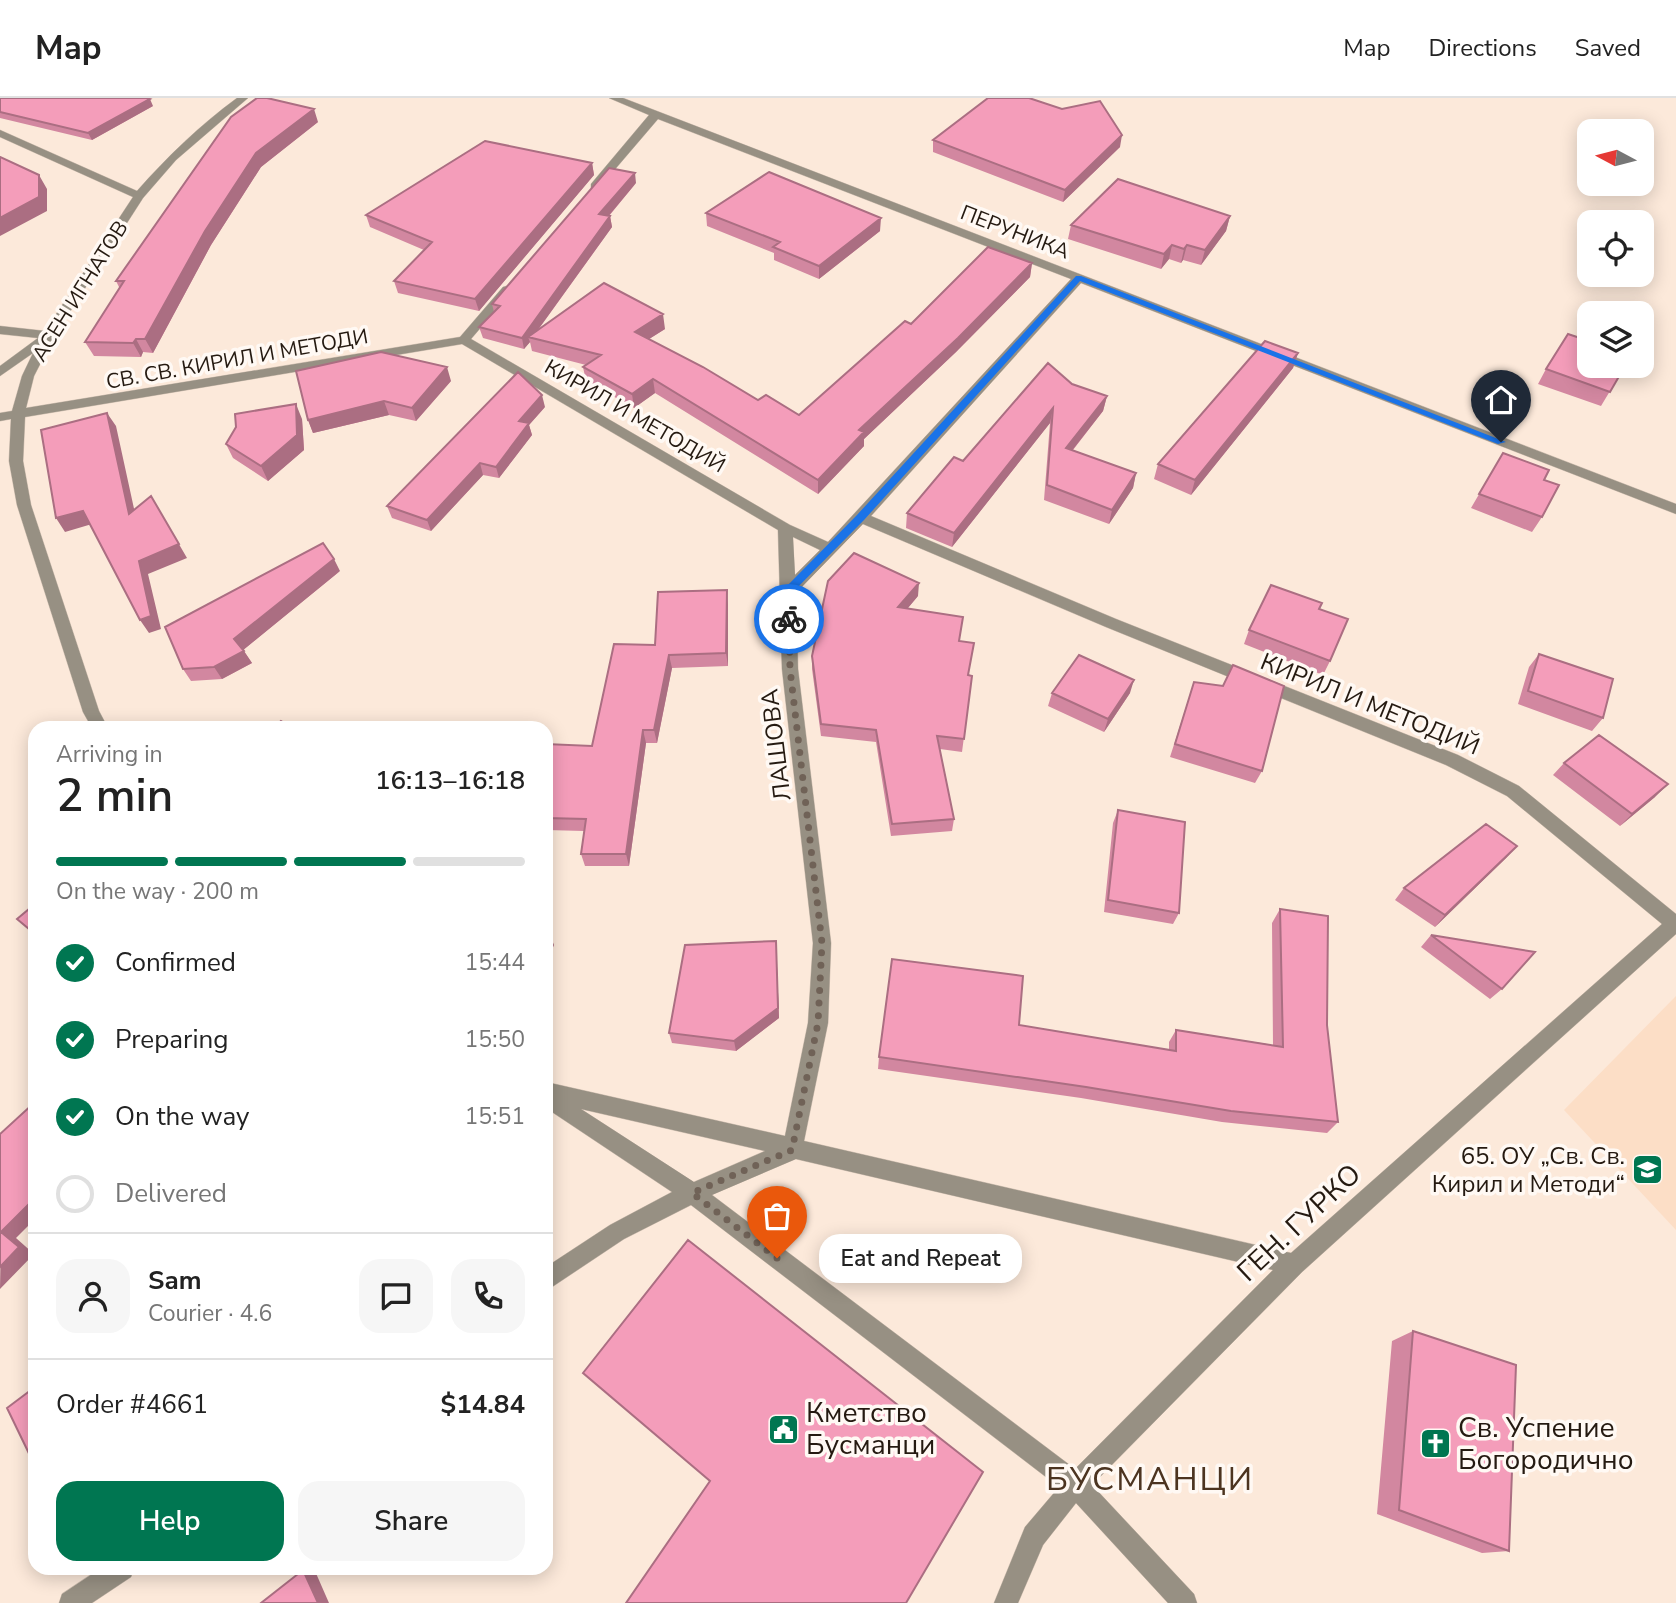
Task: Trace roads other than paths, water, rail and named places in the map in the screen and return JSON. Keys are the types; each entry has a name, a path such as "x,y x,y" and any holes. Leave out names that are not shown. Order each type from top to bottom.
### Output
{"street":[{"name":"АСЕН ИГНАТОВ","path":"96,721 24,505 16,461 18,415 27,376 49,335 139,196 172,158 211,122 243,98"},
{"name":"ПЕРУНИКА","path":"614,98 1676,509"},
{"path":"587,196 657,113"},
{"path":"0,133 139,196"},
{"path":"464,340 516,278"},
{"path":"788,591 860,518 1079,278"},
{"path":"0,330 49,335"},
{"path":"0,372 49,335"},
{"name":"КИРИЛ И МЕТОДИЙ","path":"464,340 785,528 829,548"},
{"name":"СВ. СВ. КИРИЛ И МЕТОДИ","path":"0,417 464,340"},
{"name":"КИРИЛ И МЕТОДИЙ","path":"860,518 1452,760 1513,791 1676,923"},
{"path":"785,528 788,591"},
{"name":"ЛАШОВА","path":"788,591 790,669 822,943 818,1023 792,1150"},
{"name":"ГЕН. ГУРКО","path":"1006,1603 1034,1536 1076,1485 1294,1264 1676,923"},
{"path":"553,1093 1294,1264"},
{"path":"553,1102 692,1193 1076,1485 1185,1603"},
{"path":"553,1275 617,1231 692,1193 792,1150"},
{"path":"71,1603 112,1575"}],"place":[{"name":"65. ОУ „Св. Св. Кирил и Методи“","path":"1648,1170"},
{"name":"Eat and Repeat","path":"777,1258"},
{"name":"Кметство Бусманци","path":"783,1429"},
{"name":"Св. Успение Богородично","path":"1435,1444"}],"district":[{"name":"БУСМАНЦИ","path":"1150,1479"}]}
